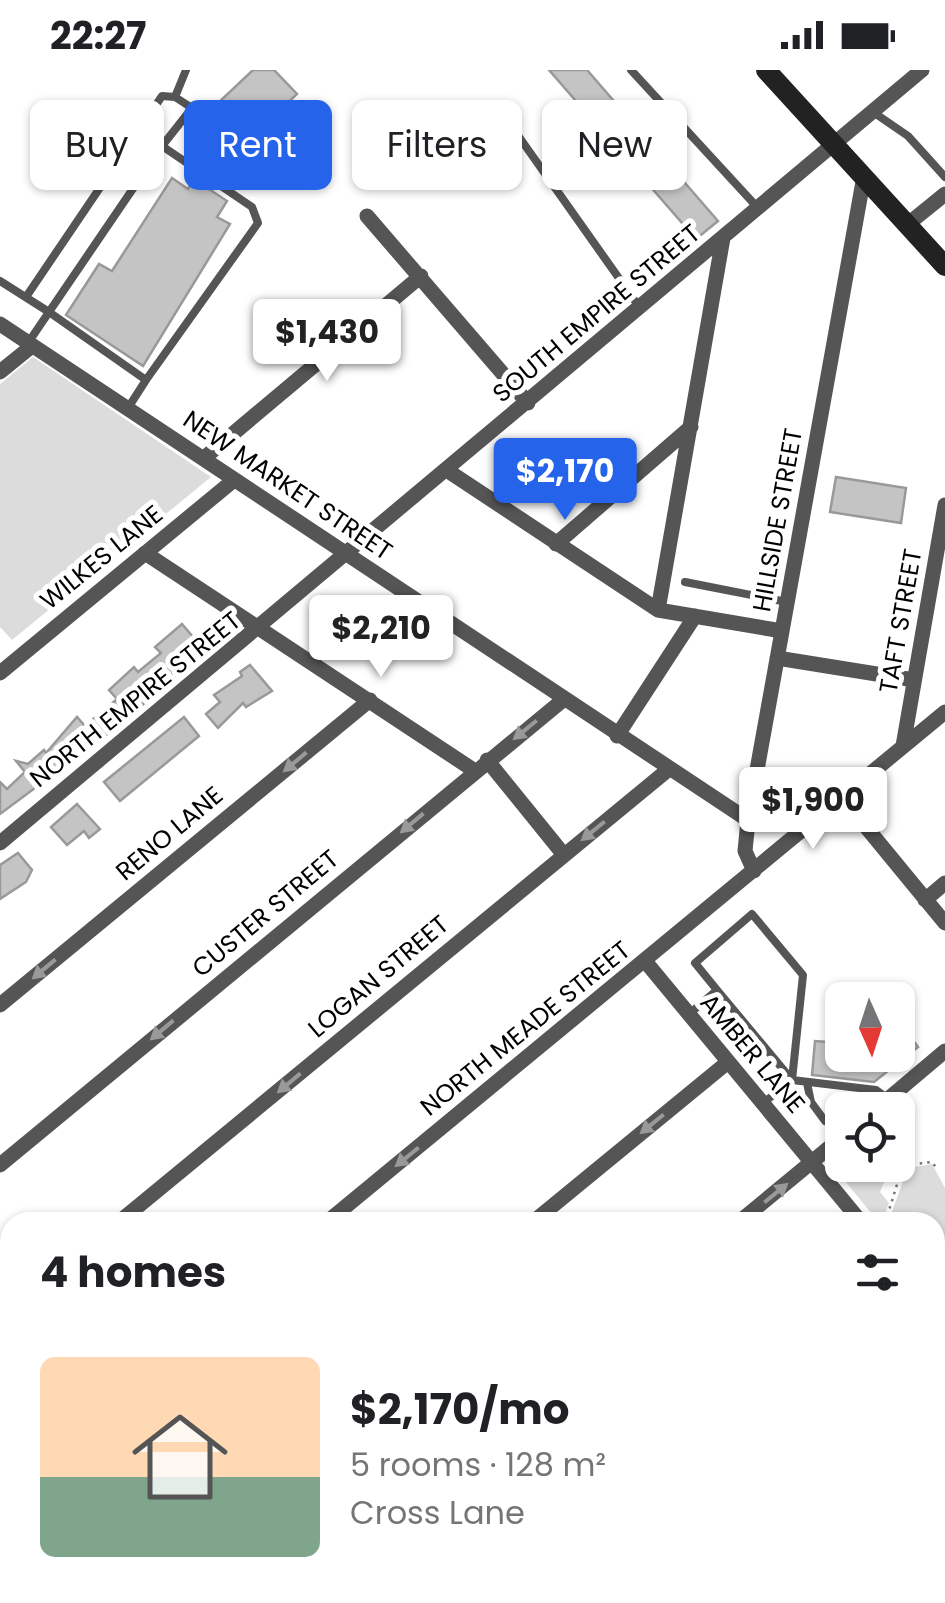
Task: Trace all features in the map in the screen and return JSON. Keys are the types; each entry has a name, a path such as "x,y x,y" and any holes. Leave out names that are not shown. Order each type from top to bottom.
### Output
{"main road":[{"path":"766,70 945,266"}],"street":[{"name":"SOUTH EMPIRE STREET","path":"348,555 922,70"},
{"name":"HILLSIDE STREET","path":"754,870 744,851 748,820 864,176"},
{"path":"908,224 945,194"},
{"path":"368,216 528,402"},
{"path":"658,610 724,238"},
{"path":"204,458 421,276"},
{"name":"NEW MARKET STREET","path":"0,324 748,820"},
{"path":"0,372 30,344"},
{"path":"556,544 691,426"},
{"path":"448,471 658,610 782,631"},
{"name":"WILKES LANE","path":"0,673 234,480"},
{"name":"TAFT STREET","path":"903,746 942,546 945,504"},
{"path":"145,553 370,700 481,766 564,855"},
{"name":"NORTH EMPIRE STREET","path":"0,843 348,555"},
{"path":"618,736 695,616"},
{"path":"777,658 914,680"},
{"name":"RENO LANE","path":"0,1005 370,700"},
{"name":"CUSTER STREET","path":"0,1165 563,700"},
{"name":"NORTH MEADE STREET","path":"339,1212 945,712"},
{"name":"LOGAN STREET","path":"132,1212 668,769"},
{"path":"842,799 945,923"},
{"path":"926,900 945,884"},
{"name":"AMBER LANE","path":"645,962 853,1212"},
{"path":"896,1092 945,1050"},
{"path":"544,1212 728,1062"},
{"path":"752,1212 825,1152"}],"lane":[{"path":"175,97 186,70"},
{"path":"631,70 758,208"},
{"path":"26,298 162,96 175,97 192,108 164,143"},
{"path":"873,112 908,136 945,177"},
{"path":"522,141 640,308"},
{"path":"128,408 258,223 252,207 164,147"},
{"path":"30,344 132,190"},
{"path":"0,281 146,380"},
{"path":"685,582 787,602"},
{"path":"762,1104 792,1080 803,975 752,914 695,963 792,1080 879,1092"},
{"path":"688,1015 717,990"},
{"path":"807,1083 810,1102 825,1121"}],"path":[{"path":"915,1164 932,1162 938,1170"},
{"path":"888,1212 895,1182"}],"shaded area":[{"path":"33,357 211,477 12,640 0,627 0,384"},
{"path":"932,1164 945,1188 945,1212 892,1212 903,1182 915,1182 915,1167"},
{"path":"846,1182 884,1182 880,1192 889,1203 886,1212 870,1212"}],"building":[{"path":"253,70 274,70 297,94 291,100 221,100"},
{"path":"549,70 587,70 613,100 575,100"},
{"path":"172,178 184,190 210,190 227,201 217,217 230,224 143,366 66,315 99,264 112,271"},
{"path":"687,185 718,221 696,239 653,190 687,190"},
{"path":"836,477 906,488 901,523 830,512"},
{"path":"182,624 206,652 174,677 167,669 154,680 161,688 125,721 0,814 0,782 7,789 25,772 16,761 28,764 44,750 46,753 77,717 85,726 117,699 109,690 134,667 138,672 161,653 155,647"},
{"path":"250,665 272,691 246,707 243,703 218,728 206,714 220,702 214,695 242,676 240,672"},
{"path":"184,717 199,736 120,801 104,782"},
{"path":"77,804 100,829 89,838 84,831 67,845 51,827"},
{"path":"18,853 32,870 26,882 0,899 0,865"},
{"path":"815,1041 825,1042 825,1072 887,1072 874,1082 812,1075"}]}
